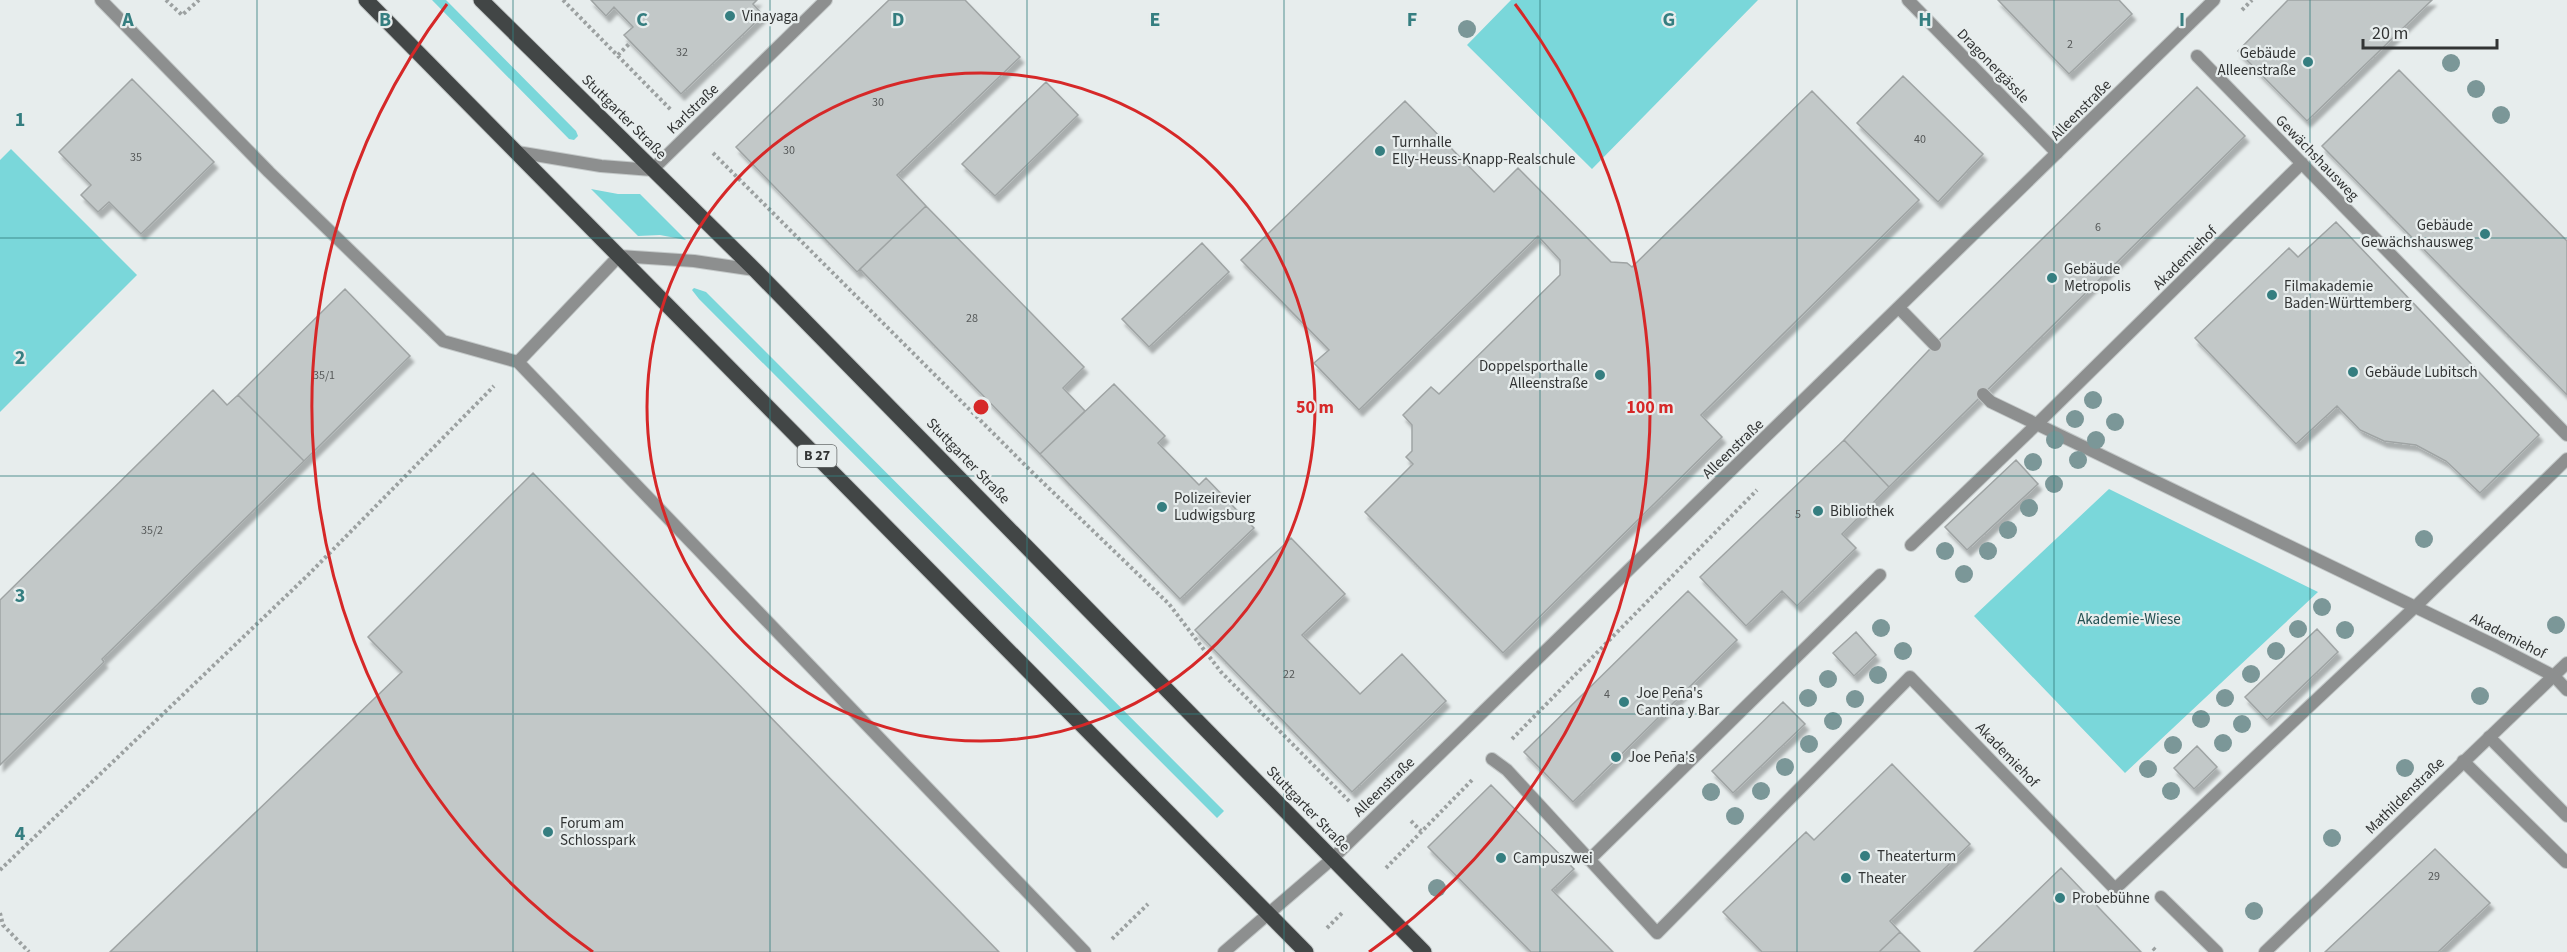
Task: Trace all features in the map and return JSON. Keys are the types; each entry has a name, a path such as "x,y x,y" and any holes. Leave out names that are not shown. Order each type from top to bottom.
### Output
{"main road":[{"name":"B 27","path":"366,0 1305,951"},
{"name":"Stuttgarter Straße","path":"481,0 755,270 1424,952"}],"street":[{"path":"101,0 269,172 443,341 518,362 1085,952"},
{"name":"Karlstraße","path":"652,170 826,0"},
{"name":"Dragonergässle","path":"1908,0 2057,153"},
{"name":"Alleenstraße","path":"1224,952 1332,859 2214,0"},
{"name":"Gewächshausweg","path":"2197,56 2567,435"},
{"path":"517,152 601,166 652,170"},
{"name":"Akademiehof","path":"1911,545 2302,163"},
{"path":"518,362 619,256 693,261 755,270"},
{"path":"1899,308 1935,345"},
{"name":"Akademiehof","path":"1983,394 1991,402 2416,606 2554,676"},
{"name":"Akademiehof","path":"1492,759 1507,770 1657,933 1910,677 2115,889 2416,606 2567,459"},
{"path":"1589,860 1880,575"},
{"name":"Mathildenstraße","path":"2265,952 2567,663"},
{"path":"2554,676 2567,690"},
{"path":"2488,737 2567,816"},
{"path":"2463,761 2566,862"},
{"path":"2161,897 2217,952"}],"path":[{"path":"167,0 182,15 199,0"},
{"path":"563,0 1032,472 1169,604 1221,672 1350,803 1372,798 1392,801"},
{"path":"618,55 631,42"},
{"path":"0,870 308,575 518,362"},
{"path":"1305,951 1492,759"},
{"path":"1107,944 1148,904"},
{"path":"0,913 3,925 29,952"},
{"path":"2153,948 2157,952"}],"green space":[{"path":"432,0 446,0 576,131 578,136 574,140 569,139"},
{"path":"1511,0 1758,0 1592,169 1467,45"},
{"path":"11,149 137,275 0,412 0,160"},
{"path":"591,189 618,194 640,194 686,240 660,235 638,236"},
{"path":"694,288 706,292 1224,811 1217,818 699,299 692,290"},
{"name":"Akademie-Wiese","path":"2109,489 2318,592 2125,773 1974,616"}],"building":[{"path":"591,0 757,0 753,4 763,15 681,94 624,35 633,27 614,7 606,16"},
{"path":"889,0 965,0 1020,57 897,175 926,206 857,272 736,147"},
{"path":"1998,0 2119,0 2132,14 2069,74"},
{"name":"Gebäude Alleenstraße","path":"2288,0 2432,0 2307,121 2238,51"},
{"name":"Gebäude Gewächshausweg","path":"2399,70 2567,241 2567,395 2322,146"},
{"path":"1903,76 1983,154 1938,202 1857,123"},
{"path":"132,79 214,162 141,234 109,202 98,212 81,195 91,185 59,152"},
{"path":"1046,82 1078,115 995,196 962,164"},
{"name":"Gebäude Metropolis","path":"2197,87 2245,136 1889,487 1844,440 1928,351"},
{"name":"Doppelsporthalle Alleenstraße","path":"1812,91 1919,200 1701,415 1722,437 1503,653 1365,512 1413,464 1406,457 1412,451 1412,425 1403,415 1431,387 1439,394 1560,275 1560,260 1538,236 1359,410 1314,363 1329,350 1241,260 1405,101 1494,192 1518,168 1611,262 1627,263 1632,267"},
{"path":"926,206 1084,367 1063,388 1085,411 1040,454 860,269"},
{"name":"Gebäude Lubitsch","path":"2336,222 2539,435 2480,493 2446,461 2416,445 2384,441 2360,430 2337,406 2296,444 2195,338 2289,248 2298,257"},
{"path":"1202,243 1229,272 1149,347 1122,319"},
{"path":"345,289 410,356 304,461 238,395"},
{"name":"Polizeirevier Ludwigsburg","path":"1114,384 1165,436 1158,443 1199,485 1206,478 1254,528 1180,599 1040,454"},
{"path":"213,390 227,405 238,395 304,461 102,659 104,662 0,765 0,600"},
{"name":"Bibliothek","path":"1844,440 1889,487 1842,534 1856,548 1797,606 1782,591 1746,626 1700,577"},
{"path":"2016,460 2038,484 1967,550 1945,527"},
{"path":"533,473 999,952 110,952 402,672 368,637"},
{"path":"1291,538 1345,594 1302,635 1360,694 1402,654 1446,701 1352,792 1195,630"},
{"name":"Joe Peña's Cantina y Bar","path":"1688,591 1737,640 1573,802 1524,752"},
{"path":"2317,629 2338,652 2267,720 2245,697"},
{"path":"1856,632 1876,655 1854,676 1833,653"},
{"path":"1783,702 1805,724 1733,793 1712,771"},
{"path":"2197,746 2217,767 2194,789 2174,768"},
{"name":"Theater","path":"1892,764 1970,844 1890,921 1900,932 1879,952 1762,952 1723,912 1806,832 1814,840"},
{"name":"Campuszwei","path":"1491,785 1574,869 1552,890 1613,952 1531,952 1428,847"},
{"path":"2435,849 2490,903 2438,952 2325,952"},
{"name":"Probebühne","path":"2061,868 2141,952 1974,952 1998,929"},
{"path":"1900,932 1920,952 1879,952"}],"place":[{"name":"Vinayaga","path":"730,16"},
{"name":"Gebäude Alleenstraße","path":"2308,62"},
{"name":"Turnhalle Elly-Heuss-Knapp-Realschule","path":"1380,151"},
{"name":"Gebäude Gewächshausweg","path":"2485,234"},
{"name":"Gebäude Metropolis","path":"2052,278"},
{"name":"Filmakademie Baden-Württemberg","path":"2272,295"},
{"name":"Gebäude Lubitsch","path":"2353,372"},
{"name":"Doppelsporthalle Alleenstraße","path":"1600,375"},
{"name":"Polizeirevier Ludwigsburg","path":"1162,507"},
{"name":"Bibliothek","path":"1818,511"},
{"name":"Joe Peña's Cantina y Bar","path":"1624,702"},
{"name":"Joe Peña's","path":"1616,757"},
{"name":"Forum am Schlosspark","path":"548,832"},
{"name":"Theaterturm","path":"1865,856"},
{"name":"Campuszwei","path":"1501,858"},
{"name":"Theater","path":"1846,878"},
{"name":"Probebühne","path":"2060,898"}]}
